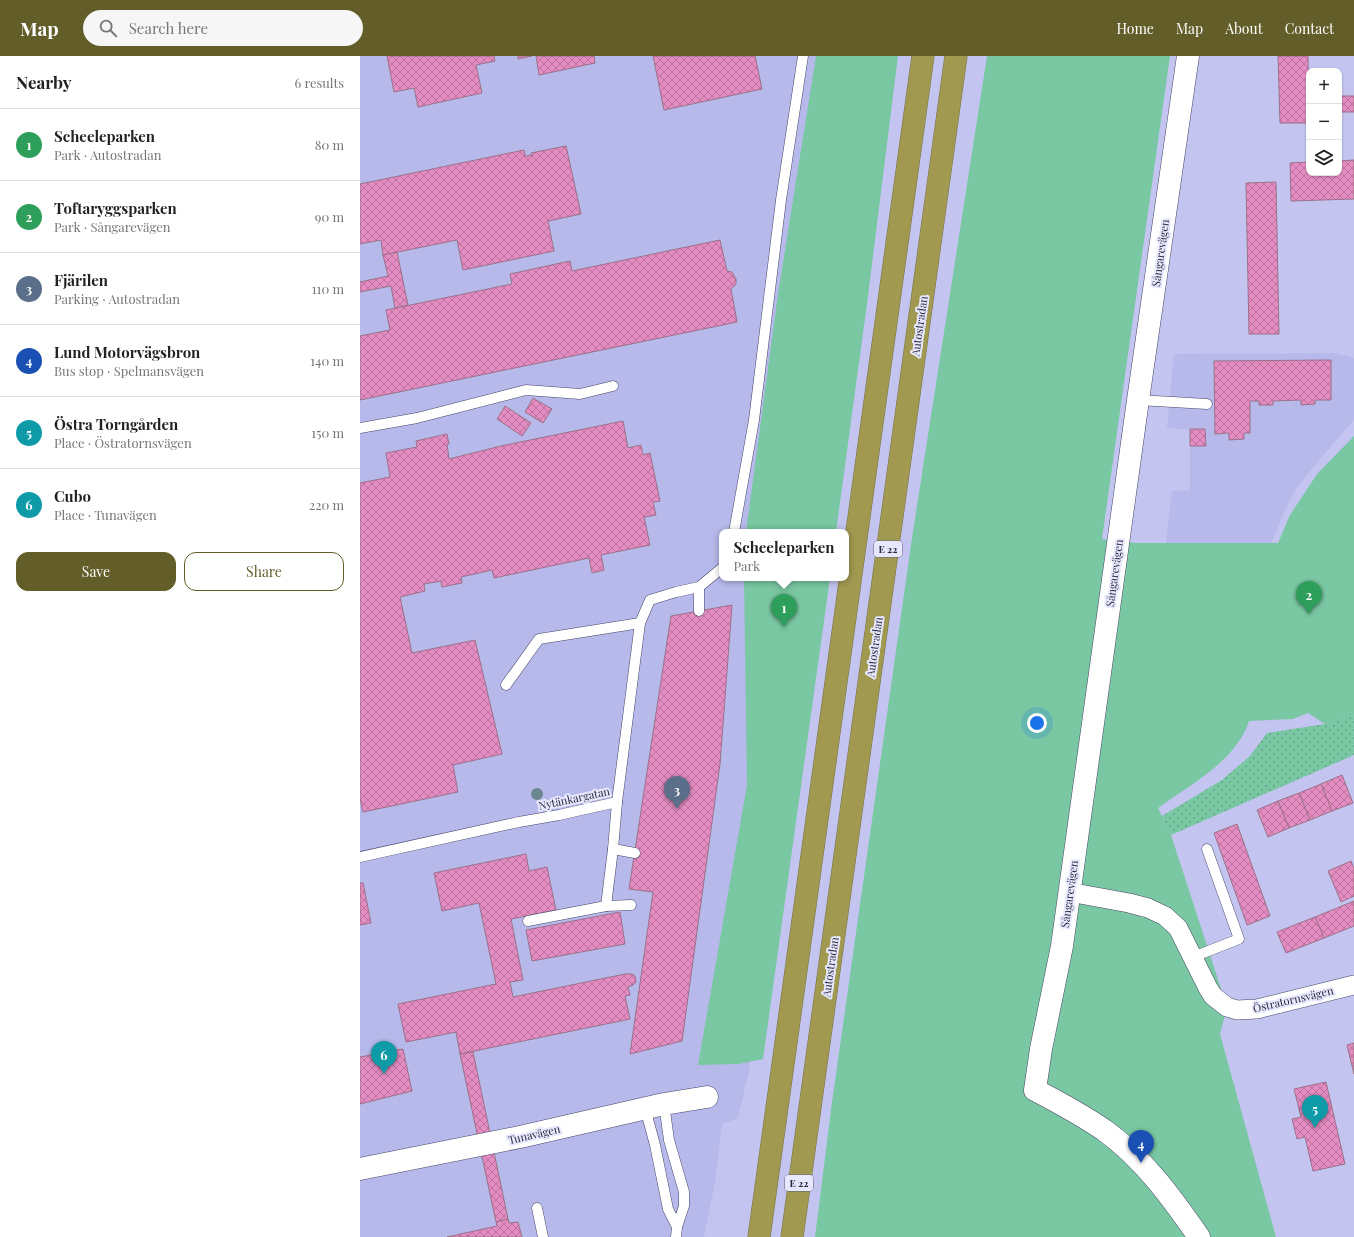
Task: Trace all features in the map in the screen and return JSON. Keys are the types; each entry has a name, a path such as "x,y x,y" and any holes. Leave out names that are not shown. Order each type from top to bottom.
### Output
{"highway":[{"path":"759,1237 923,56"},
{"name":"Autostradan","path":"792,1237 956,56"}],"street":[{"name":"Sångarevägen","path":"1188,56 1138,400 1062,946 1035,1090 1077,1112 1105,1131 1128,1151 1141,1163 1172,1200 1199,1237"},
{"name":"Östratornsvägen","path":"1069,892 1129,903 1148,908 1165,916 1178,928 1213,996 1227,1007 1237,1010 1257,1009 1354,985"},
{"name":"Tunavägen","path":"360,1169 520,1137 654,1106 707,1096"}],"lane":[{"path":"735,529 754,420 781,200 803,56"},
{"path":"360,428 417,418 526,390 580,394 613,386"},
{"path":"1138,400 1207,404"},
{"path":"699,611 699,587 719,570"},
{"name":"Nytänkargatan","path":"360,857 618,802 640,623 650,600 699,587"},
{"path":"506,685 538,639 640,623"},
{"path":"606,906 618,802"},
{"path":"613,849 635,853"},
{"path":"1193,957 1239,939 1206,849"},
{"path":"528,921 606,906 631,905"},
{"path":"654,1106 669,1140 684,1192 684,1206 676,1232"},
{"path":"654,1106 655,1145 668,1209 676,1232"},
{"path":"537,1208 543,1237"}],"shaded area":[{"path":"360,56 876,56 817,529 719,529 719,581 811,581 749,1071 738,1118 722,1124 715,1183 704,1237 360,1237"},
{"path":"1335,353 1354,358 1354,420 1297,487 1283,514 1264,560 1164,558 1172,491 1190,490 1190,430 1167,428 1174,354"}],"green space":[{"path":"816,56 898,56 867,304 836,529 746,529 778,294"},
{"path":"987,56 1170,56 1102,539 1135,543 1278,543 1290,515 1317,474 1354,436 1354,716 1325,724 1308,713 1293,719 1249,721 1243,735 1223,760 1198,781 1158,808 1171,835 1227,1007 1220,1034 1276,1237 815,1237 832,1102 912,538"},
{"path":"744,581 830,581 763,1059 738,1064 698,1065 747,785"},
{"path":"1354,716 1354,755 1171,835 1162,816 1222,780 1250,756 1267,733 1325,724"}],"building":[{"path":"387,56 494,56 495,61 476,65 482,93 418,107 414,88 394,92"},
{"path":"518,56 532,56 518,59"},
{"path":"536,56 594,56 595,63 539,75"},
{"path":"653,56 755,56 762,89 664,110"},
{"path":"1278,56 1308,56 1308,68 1306,68 1306,123 1280,123"},
{"path":"1342,96 1354,96 1354,112 1342,112"},
{"path":"566,146 581,214 548,221 554,251 463,270 457,240 383,255 381,240 360,244 360,184 524,150 525,156 532,155 531,153"},
{"path":"1354,160 1354,199 1291,201 1290,163 1306,162 1306,176 1342,176 1342,161"},
{"path":"1276,182 1279,334 1249,334 1246,183"},
{"path":"720,240 727,271 732,272 736,279 736,284 731,289 737,322 360,400 360,336 390,330 386,310 512,284 510,274 570,261 572,271"},
{"path":"397,252 408,305 395,308 391,286 360,292 360,282 388,276 383,255"},
{"path":"1331,360 1331,400 1315,400 1315,404 1301,405 1301,400 1273,401 1273,405 1259,405 1259,401 1250,401 1250,433 1244,433 1244,439 1229,440 1229,433 1215,434 1214,361"},
{"path":"533,398 552,409 543,423 525,412"},
{"path":"505,406 531,423 522,436 497,419"},
{"path":"623,421 628,448 641,445 643,455 650,453 660,501 653,502 656,515 644,517 650,545 601,555 604,570 592,573 589,558 494,578 492,570 461,577 462,583 442,587 441,581 424,584 425,591 400,597 412,653 475,640 502,754 453,765 458,792 363,812 360,798 360,483 390,477 386,453 417,447 416,441 447,434 449,459 501,446"},
{"path":"1190,429 1205,429 1206,446 1190,446"},
{"path":"732,605 720,764 682,1041 630,1054 653,892 629,889 671,616"},
{"path":"1342,775 1353,803 1332,811 1321,784"},
{"path":"1321,784 1332,811 1310,820 1299,793"},
{"path":"1299,793 1310,820 1289,828 1278,801"},
{"path":"1278,801 1289,828 1268,837 1257,810"},
{"path":"1237,824 1270,916 1247,925 1214,833"},
{"path":"526,854 529,871 547,867 556,910 511,919 523,980 510,982 513,997 625,974 632,974 635,976 636,982 628,987 630,995 625,996 630,1019 460,1054 456,1032 406,1042 398,1004 496,984 479,903 442,911 434,873"},
{"path":"1351,861 1354,868 1354,896 1341,902 1328,871"},
{"path":"360,883 363,883 371,923 360,925"},
{"path":"1354,901 1354,926 1324,938 1315,917"},
{"path":"620,912 625,944 532,961 526,930"},
{"path":"1315,917 1324,938 1286,953 1277,932"},
{"path":"1354,1043 1354,1074 1347,1045"},
{"path":"403,1049 412,1091 360,1104 360,1057"},
{"path":"473,1052 508,1219 496,1222 460,1054"},
{"path":"1326,1082 1345,1164 1313,1171 1305,1137 1297,1139 1292,1119 1301,1117 1294,1089"},
{"path":"508,1219 509,1223 518,1222 522,1237 447,1237 497,1226 496,1222"}],"place":[{"name":"Toftaryggsparken","path":"1309,614"},
{"name":"Scheeleparken","path":"784,627"},
{"name":"Fjärilen","path":"677,809"},
{"name":"Cubo","path":"384,1074"},
{"name":"Östra Torngården","path":"1315,1128"},
{"name":"Lund Motorvägsbron","path":"1141,1163"}]}
